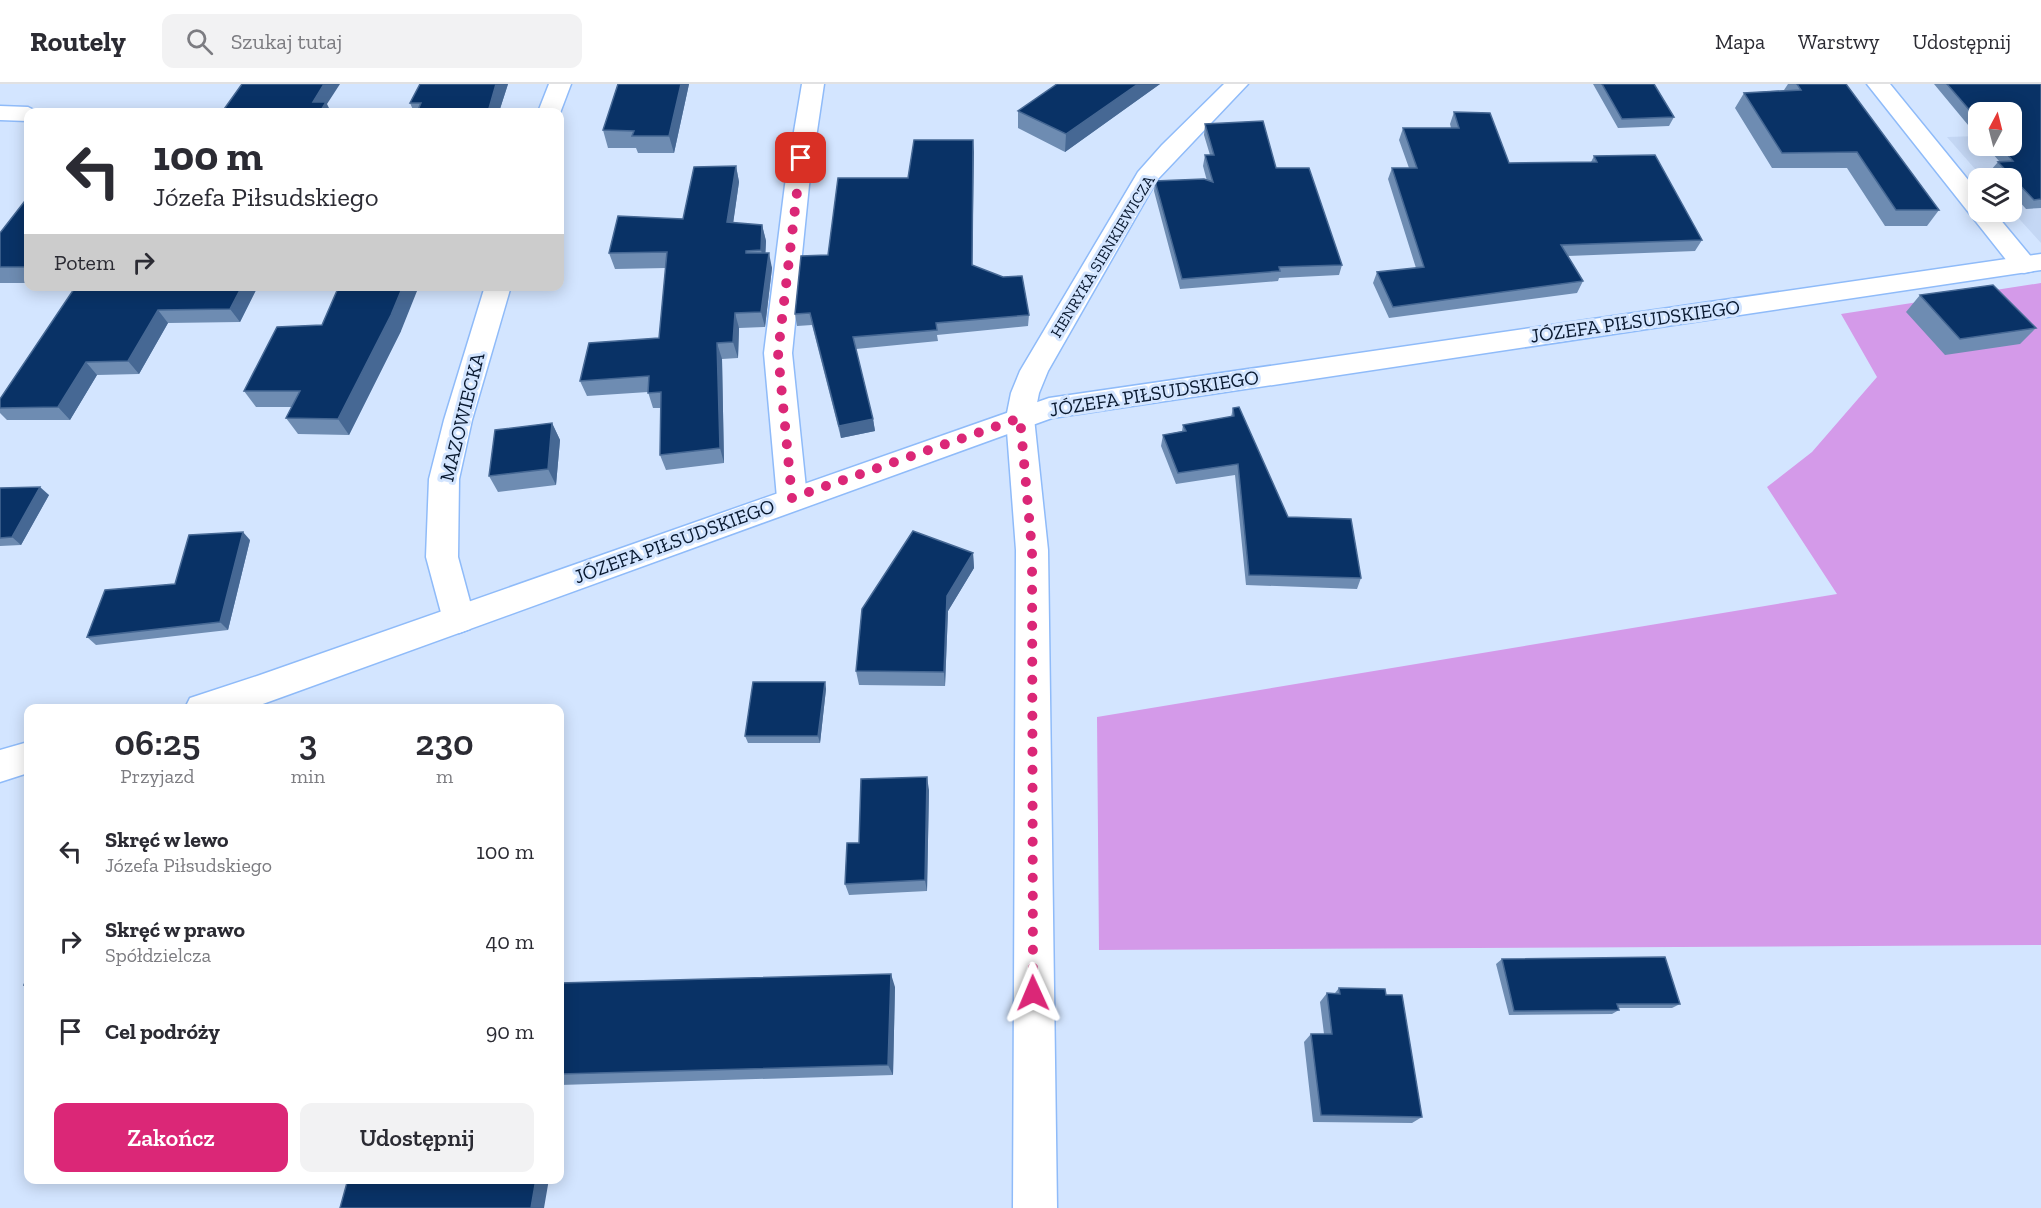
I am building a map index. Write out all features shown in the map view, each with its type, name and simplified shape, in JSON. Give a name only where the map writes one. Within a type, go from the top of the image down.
[{"type":"street","points":[[551,108],[560,84]]},
{"type":"street","points":[[792,498],[778,353],[797,185],[813,84]]},
{"type":"street","name":"HENRYKA SIENKIEWICZA","points":[[1035,1208],[1032,550],[1020,418],[1025,393],[1034,371],[1147,177],[1170,150],[1237,84]]},
{"type":"street","points":[[1878,84],[1968,195]]},
{"type":"street","points":[[0,113],[24,114]]},
{"type":"street","points":[[1992,222],[2032,264]]},
{"type":"street","name":"JÓZEFA PIŁSUDSKIEGO","points":[[215,704],[459,620],[792,498],[1020,418],[1065,405],[2032,264]]},
{"type":"street","name":"MAZOWIECKA","points":[[459,620],[442,557],[444,479],[497,291]]},
{"type":"street","points":[[0,766],[24,759]]},
{"type":"shaded area","points":[[2041,134],[2041,243],[2022,222],[2022,168],[1974,168],[1947,137],[1968,136],[1968,156],[2022,156],[2022,142]]},
{"type":"shaded area","points":[[2041,283],[2041,945],[1099,950],[1097,717],[1837,594],[1767,487],[1812,452],[1877,377],[1841,314]]},
{"type":"building","points":[[242,84],[324,84],[313,102],[326,102],[322,108],[225,108]]},
{"type":"building","points":[[420,84],[496,84],[489,108],[419,108],[421,103],[410,103]]},
{"type":"building","points":[[618,84],[681,84],[669,136],[632,136],[634,131],[603,130]]},
{"type":"building","points":[[1057,84],[1138,84],[1066,134],[1018,111]]},
{"type":"building","points":[[1602,84],[1654,84],[1674,117],[1622,119]]},
{"type":"building","points":[[1797,84],[1846,84],[1939,210],[1896,210],[1857,152],[1782,153],[1744,93],[1801,90]]},
{"type":"building","points":[[1947,84],[2041,84],[2041,199],[2034,200],[2022,187],[2022,168],[2004,168],[1998,162],[2013,161],[2009,156],[2022,156],[2022,102],[1968,102],[1968,108]]},
{"type":"building","points":[[1454,112],[1490,113],[1509,163],[1597,162],[1594,156],[1655,155],[1702,240],[1561,245],[1583,281],[1393,307],[1377,272],[1424,267],[1392,168],[1417,168],[1403,128],[1459,128]]},
{"type":"building","points":[[1263,121],[1276,168],[1309,168],[1342,265],[1279,267],[1280,271],[1182,279],[1155,181],[1204,179],[1213,182],[1205,155],[1214,155],[1205,124]]},
{"type":"building","points":[[914,140],[973,140],[972,265],[1003,277],[1022,276],[1029,315],[936,323],[937,330],[853,337],[873,419],[839,426],[810,313],[795,314],[801,256],[828,255],[838,178],[908,178]]},
{"type":"building","points":[[736,166],[727,222],[762,225],[761,250],[746,251],[746,253],[769,253],[761,312],[735,313],[733,342],[717,343],[720,448],[660,455],[661,392],[648,393],[649,376],[580,381],[589,343],[659,338],[667,252],[609,253],[618,216],[683,219],[694,167]]},
{"type":"building","points":[[24,202],[24,267],[0,267],[0,233]]},
{"type":"building","points":[[1993,285],[2036,328],[1960,339],[1920,295]]},
{"type":"building","points":[[73,291],[239,291],[230,309],[158,310],[128,361],[86,362],[58,407],[0,408],[0,399]]},
{"type":"building","points":[[337,291],[401,291],[338,419],[286,418],[300,391],[244,391],[277,327],[322,325]]},
{"type":"building","points":[[1239,407],[1288,517],[1351,519],[1361,578],[1249,575],[1238,464],[1178,473],[1163,435],[1186,431],[1183,425],[1234,416],[1233,408]]},
{"type":"building","points":[[552,423],[548,469],[489,476],[495,430]]},
{"type":"building","points":[[40,487],[12,537],[0,538],[0,488]]},
{"type":"building","points":[[913,531],[973,553],[947,596],[944,672],[856,671],[862,609]]},
{"type":"building","points":[[243,532],[220,622],[87,637],[105,590],[175,584],[189,535]]},
{"type":"building","points":[[753,682],[825,682],[818,736],[745,736]]},
{"type":"building","points":[[927,777],[925,880],[845,884],[847,843],[859,843],[861,779]]},
{"type":"building","points":[[1665,957],[1680,1004],[1617,1004],[1619,1010],[1514,1011],[1502,959]]},
{"type":"building","points":[[891,974],[888,1065],[564,1074],[564,983]]},
{"type":"building","points":[[1339,988],[1385,989],[1386,995],[1402,995],[1422,1117],[1321,1115],[1311,1034],[1332,1034],[1327,993],[1340,994]]},
{"type":"building","points":[[347,1184],[535,1184],[531,1208],[340,1208]]},
{"type":"route","points":[[801,158],[778,353],[778,373],[792,498],[1020,418],[1032,550],[1033,993]]}]
